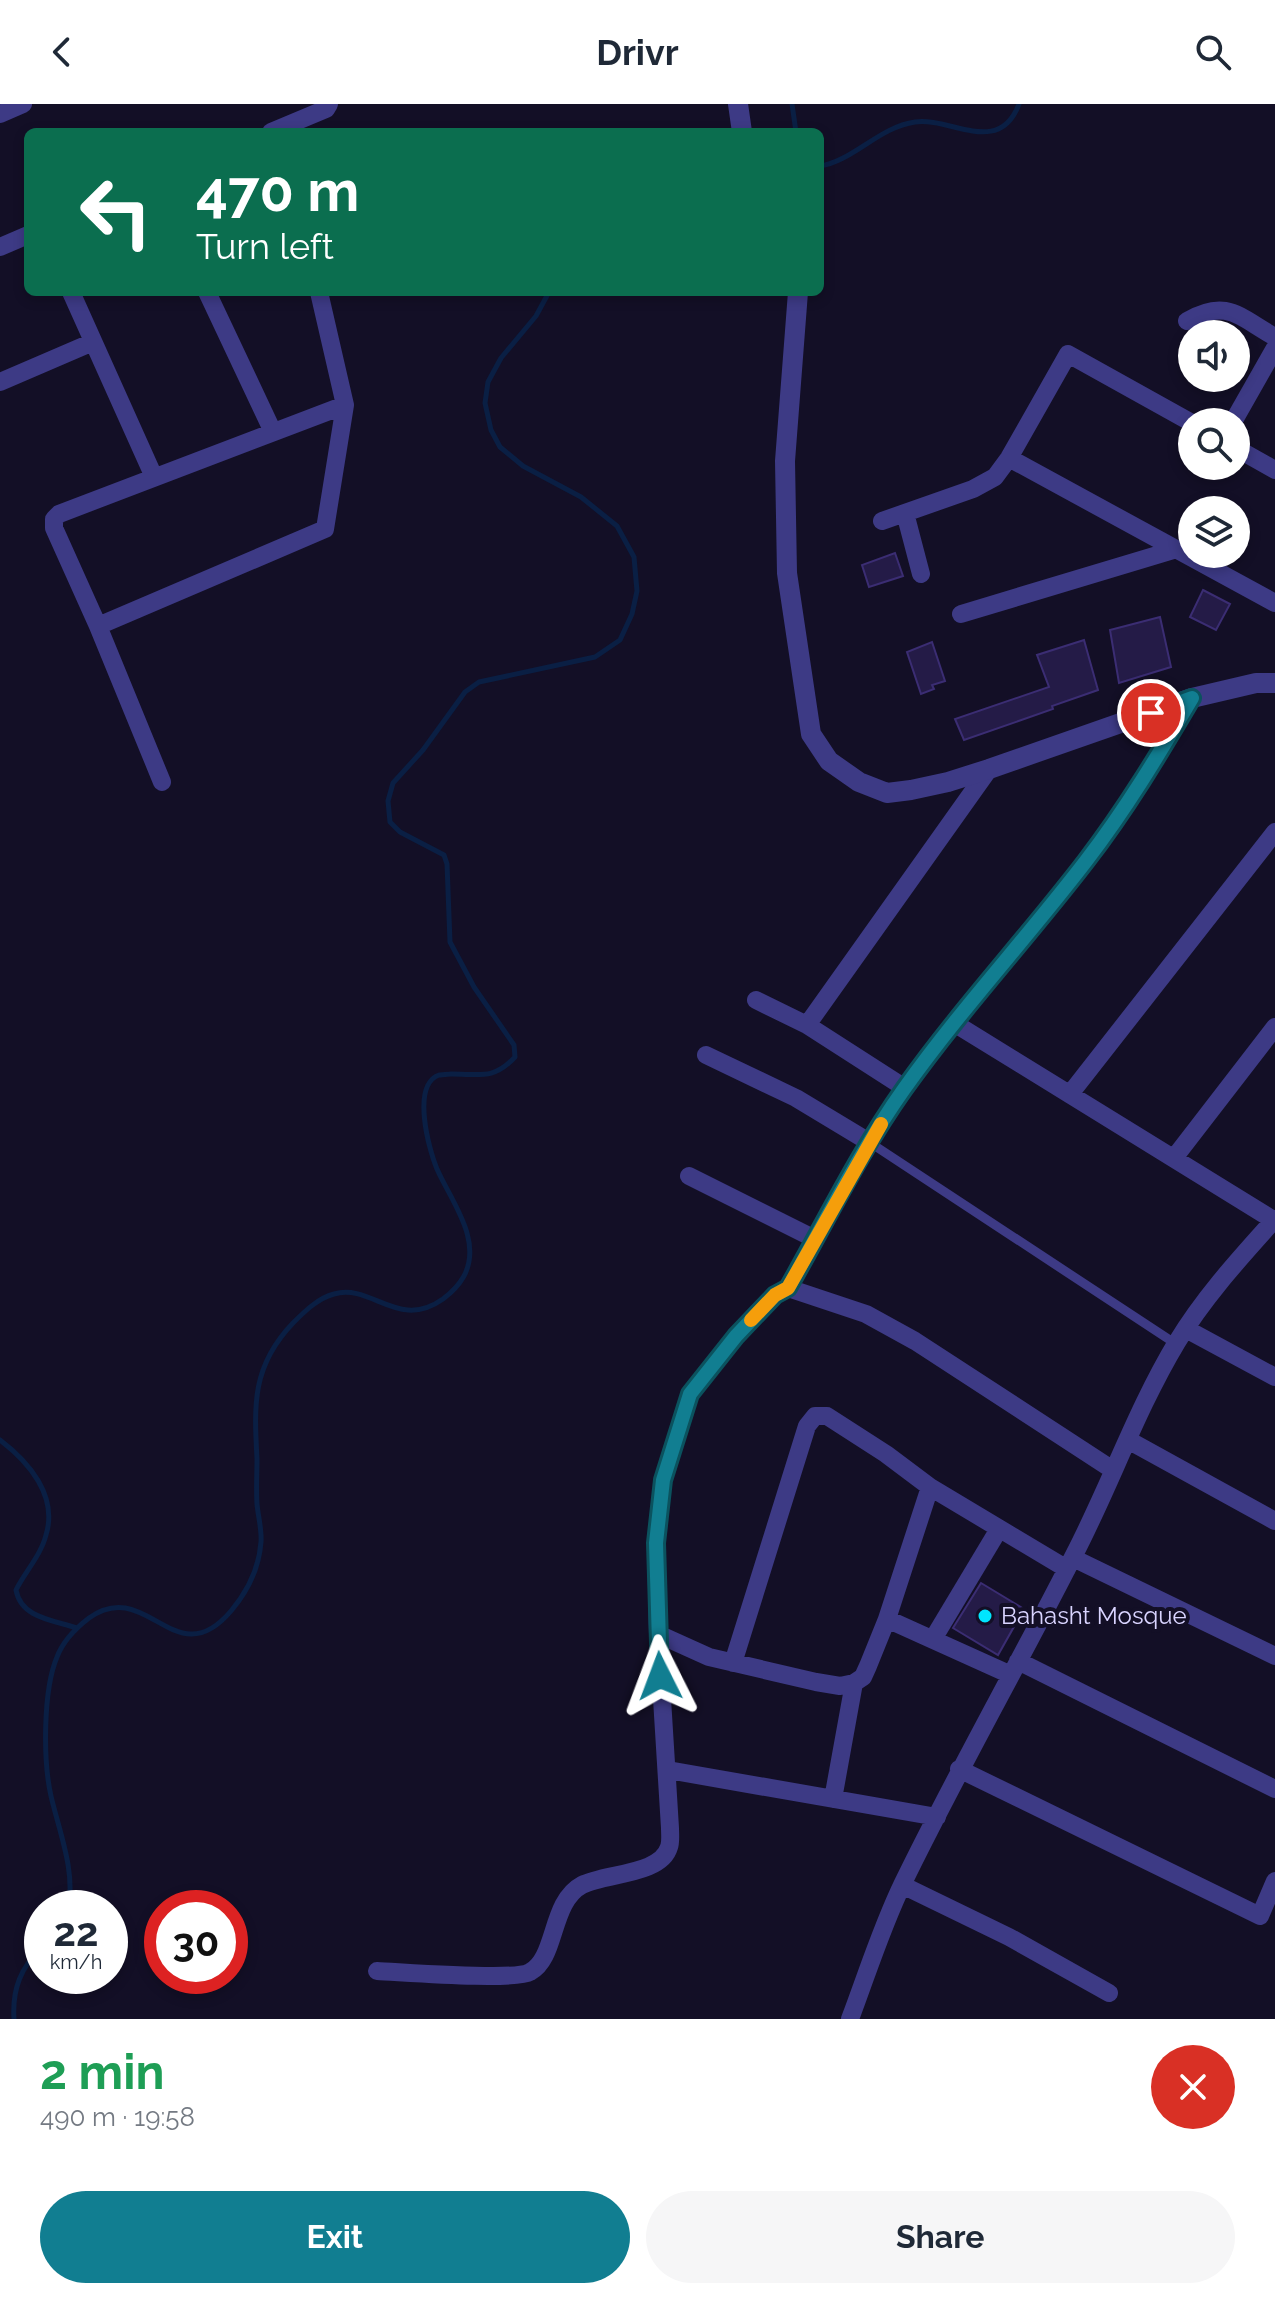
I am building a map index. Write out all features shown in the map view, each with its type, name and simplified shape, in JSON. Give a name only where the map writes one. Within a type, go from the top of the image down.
[{"type":"street","points":[[0,114],[23,104]]},
{"type":"street","points":[[285,128],[326,109],[329,104]]},
{"type":"street","points":[[738,104],[741,128]]},
{"type":"street","points":[[0,247],[24,237]]},
{"type":"street","points":[[73,296],[154,477]]},
{"type":"street","points":[[209,296],[273,432]]},
{"type":"street","points":[[98,626],[325,529],[345,405],[320,296]]},
{"type":"street","points":[[798,296],[785,461],[787,573],[811,734],[829,761],[859,782],[887,793],[948,782],[1192,698],[1256,683],[1275,683]]},
{"type":"street","points":[[1189,320],[1213,308],[1226,310],[1244,320]]},
{"type":"street","points":[[1250,323],[1275,337]]},
{"type":"street","points":[[0,382],[93,342]]},
{"type":"street","points":[[1241,408],[1275,348]]},
{"type":"street","points":[[882,521],[973,489],[995,477],[1068,354],[1178,415]]},
{"type":"street","points":[[162,782],[54,528],[54,519],[59,514],[345,405]]},
{"type":"street","points":[[1250,456],[1275,470]]},
{"type":"street","points":[[1009,458],[1269,600],[1275,622]]},
{"type":"street","points":[[905,513],[921,574]]},
{"type":"street","points":[[961,614],[1177,549]]},
{"type":"street","points":[[377,1971],[497,1975],[532,1972],[540,1962],[568,1897],[581,1885],[650,1866],[663,1858],[669,1846],[668,1770],[658,1634],[656,1543],[663,1480],[690,1394],[746,1325],[775,1295],[788,1288],[869,1142],[905,1088],[1087,860],[1138,789],[1192,698]]},
{"type":"street","points":[[807,1025],[989,769]]},
{"type":"street","points":[[1070,1094],[1275,832]]},
{"type":"street","points":[[756,1000],[807,1025],[905,1088]]},
{"type":"street","points":[[850,2019],[902,1885],[959,1769],[1070,1564],[1113,1470],[1181,1337],[1226,1274],[1275,1220],[954,1023]]},
{"type":"street","points":[[1174,1158],[1275,1027]]},
{"type":"street","points":[[706,1055],[796,1098],[869,1142]]},
{"type":"street","points":[[689,1176],[815,1239]]},
{"type":"street","points":[[788,1288],[866,1314],[915,1341],[1113,1470]]},
{"type":"street","points":[[1181,1337],[1275,1377]]},
{"type":"street","points":[[733,1663],[807,1426],[815,1416],[827,1416],[930,1487],[999,1529],[1275,1656]]},
{"type":"street","points":[[1128,1440],[1275,1521]]},
{"type":"street","points":[[658,1634],[709,1657],[816,1682],[840,1686],[854,1683],[863,1677],[887,1619],[930,1487]]},
{"type":"street","points":[[933,1639],[999,1529]]},
{"type":"street","points":[[887,1619],[1015,1668],[1275,1789]]},
{"type":"street","points":[[833,1799],[854,1683]]},
{"type":"street","points":[[959,1769],[1260,1916],[1275,1881]]},
{"type":"street","points":[[668,1770],[937,1817]]},
{"type":"street","points":[[902,1885],[1009,1937],[1109,1993]]},
{"type":"lane","points":[[869,1142],[1181,1337]]},
{"type":"building","points":[[895,553],[903,576],[869,587],[862,565]]},
{"type":"building","points":[[1203,590],[1230,604],[1216,630],[1190,617]]},
{"type":"building","points":[[1160,617],[1171,667],[1119,683],[1110,630]]},
{"type":"building","points":[[1084,640],[1098,690],[964,740],[955,719],[1049,687],[1037,655]]},
{"type":"building","points":[[932,642],[945,681],[932,685],[934,689],[921,694],[907,652]]},
{"type":"building","name":"Bahasht Mosque","points":[[981,1583],[1024,1609],[998,1655],[953,1628]]},
{"type":"waterway","points":[[792,104],[795,128]]},
{"type":"waterway","points":[[824,165],[844,158],[890,130],[915,122],[987,132],[1010,120],[1019,104]]},
{"type":"waterway","points":[[70,1890],[68,1866],[48,1781],[46,1745],[49,1688],[52,1671],[63,1646],[89,1618],[109,1608],[128,1608],[177,1631],[193,1634],[211,1629],[231,1611],[252,1579],[260,1552],[256,1403],[263,1370],[280,1339],[312,1306],[334,1294],[348,1292],[399,1309],[427,1308],[455,1289],[469,1262],[470,1249],[463,1221],[430,1148],[424,1119],[426,1091],[431,1081],[439,1075],[486,1074],[500,1069],[515,1057],[514,1045],[474,987],[450,942],[444,855],[400,832],[390,822],[388,801],[393,783],[423,750],[465,692],[479,682],[595,657],[620,640],[632,614],[637,591],[634,557],[617,526],[581,497],[523,466],[500,447],[491,430],[485,403],[488,382],[501,358],[536,316],[547,296]]},
{"type":"waterway","points":[[0,1440],[30,1469],[48,1507],[49,1521],[44,1542],[16,1590],[19,1599],[31,1612],[77,1628]]},
{"type":"waterway","points":[[14,2019],[15,1998],[24,1970]]},
{"type":"slow traffic","points":[[751,1320],[775,1295],[788,1288],[881,1124]]},
{"type":"place","name":"Bahasht Mosque","points":[[985,1616]]},
{"type":"route","points":[[660,1676],[656,1543],[663,1480],[690,1394],[736,1336],[775,1295],[788,1288],[869,1142],[905,1088],[1087,860],[1138,789],[1192,698],[1151,713]]}]
